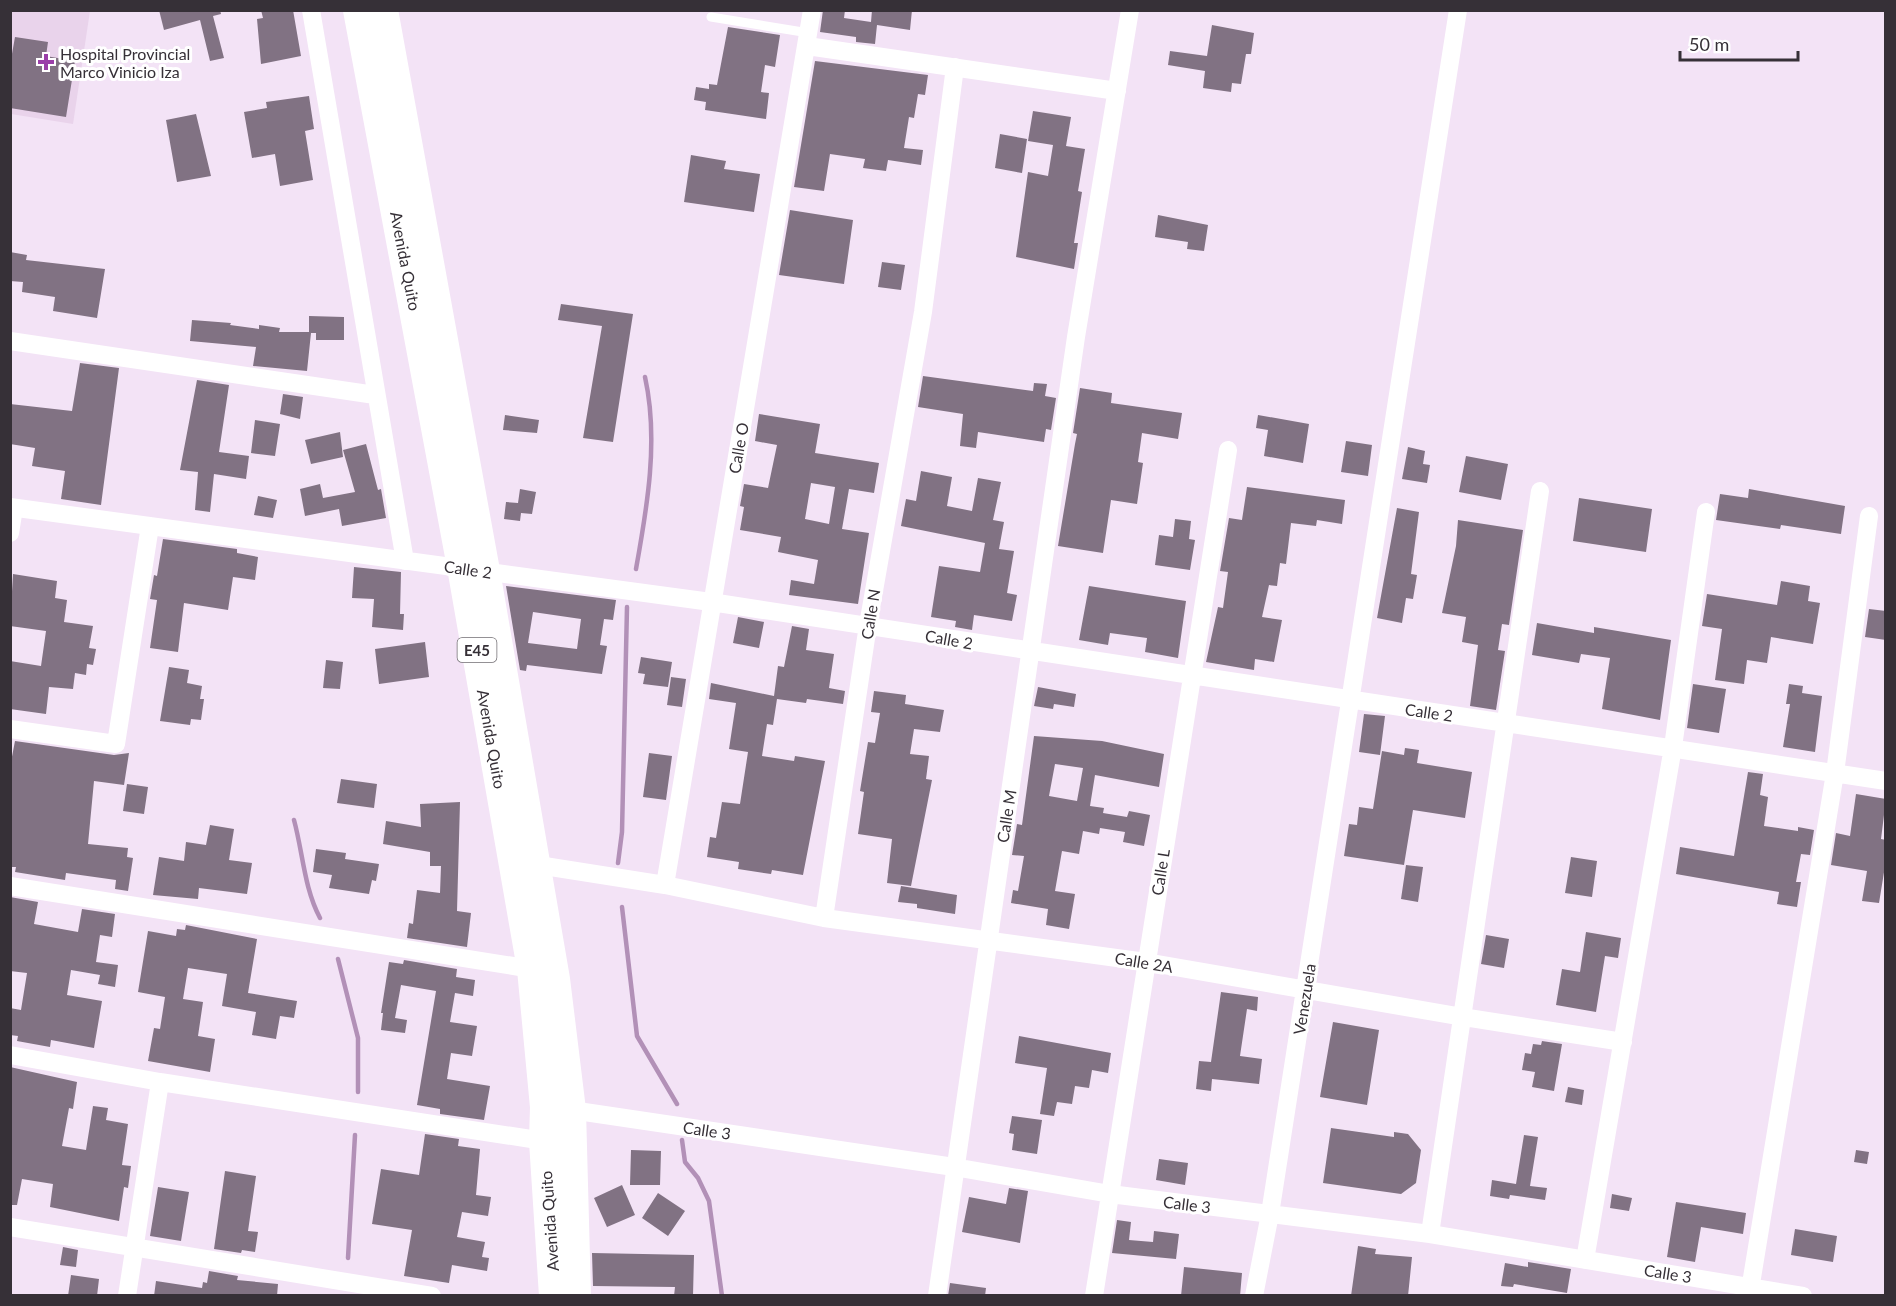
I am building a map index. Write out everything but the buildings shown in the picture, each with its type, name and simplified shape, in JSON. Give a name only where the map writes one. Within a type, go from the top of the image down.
[{"type":"highway","name":"Avenida Quito","points":[[358,10],[538,865],[571,1110],[576,1296]]},
{"type":"highway","name":"Avenida Quito","points":[[383,10],[474,569],[532,969],[545,1107],[544,1142],[554,1296]]},
{"type":"street","points":[[311,10],[405,561]]},
{"type":"street","name":"Calle O","points":[[665,885],[812,10]]},
{"type":"street","name":"Calle M","points":[[937,1296],[1076,337],[1130,10]]},
{"type":"street","name":"Venezuela","points":[[1254,1296],[1270,1214],[1458,10]]},
{"type":"street","points":[[808,40],[955,67],[1117,91]]},
{"type":"street","name":"Calle N","points":[[824,918],[868,625],[923,312],[955,67]]},
{"type":"street","points":[[10,341],[375,395]]},
{"type":"street","name":"Calle L","points":[[1094,1296],[1228,450]]},
{"type":"street","points":[[1431,1234],[1540,491]]},
{"type":"street","points":[[10,533],[12,507]]},
{"type":"street","name":"Calle 2","points":[[12,507],[711,602],[868,625],[1031,653],[1191,674],[1349,701],[1673,747],[1886,781]]},
{"type":"street","points":[[1585,1260],[1673,747],[1706,512]]},
{"type":"street","points":[[1750,1291],[1835,773],[1869,516]]},
{"type":"street","points":[[10,729],[116,744],[150,526]]},
{"type":"street","name":"Calle 2A","points":[[538,865],[665,885],[824,918],[1146,962],[1463,1017],[1623,1042]]},
{"type":"street","points":[[10,886],[532,969]]},
{"type":"street","points":[[10,1055],[160,1082],[544,1142]]},
{"type":"street","points":[[127,1296],[160,1082]]},
{"type":"street","name":"Calle 3","points":[[571,1110],[954,1167],[1110,1194],[1431,1234],[1750,1291],[1803,1296]]},
{"type":"street","points":[[10,1227],[432,1296]]},
{"type":"lane","points":[[711,17],[808,40]]},
{"type":"shaded area","name":"Hospital Provincial Marco Vinicio Iza","points":[[10,11],[90,11],[73,124],[11,114]]},
{"type":"waterway","points":[[636,569],[650,474],[651,425],[645,377]]},
{"type":"waterway","points":[[618,863],[622,832],[627,607]]},
{"type":"waterway","points":[[294,820],[310,895],[320,918]]},
{"type":"waterway","points":[[622,907],[637,1036],[677,1104]]},
{"type":"waterway","points":[[338,959],[358,1038],[358,1092]]},
{"type":"waterway","points":[[348,1258],[355,1135]]},
{"type":"waterway","points":[[682,1140],[685,1162],[698,1178],[709,1201],[722,1296]]},
{"type":"place","name":"Hospital Provincial Marco Vinicio Iza","points":[[46,62]]}]
